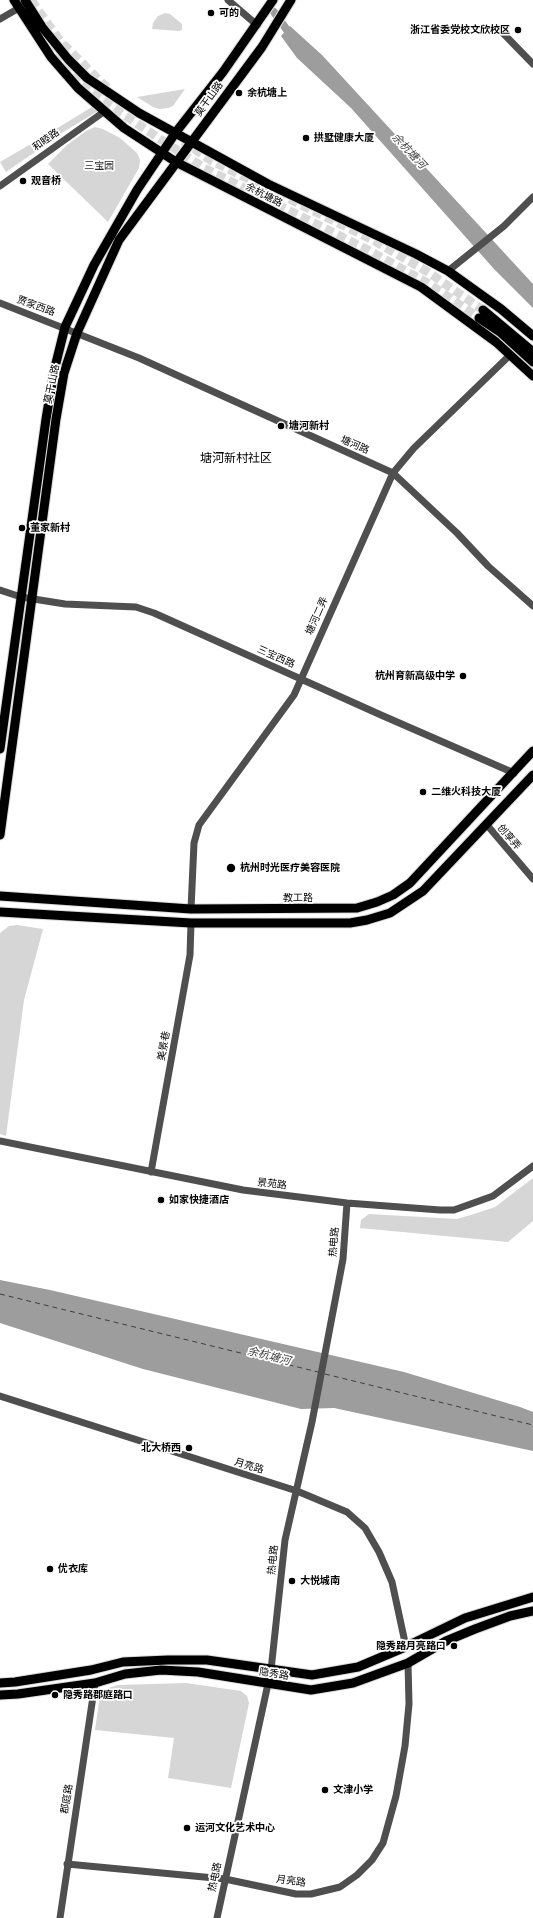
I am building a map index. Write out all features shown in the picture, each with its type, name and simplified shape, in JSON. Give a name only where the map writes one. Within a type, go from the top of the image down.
[{"type":"main road","name":"余杭塘路","points":[[25,0],[42,27],[68,59],[87,78],[139,113],[268,184],[416,254],[448,271],[501,309],[533,336]]},
{"type":"main road","name":"莫干山路","points":[[0,835],[46,419],[54,371],[65,327],[94,264],[137,190],[176,132],[257,25],[273,0]]},
{"type":"main road","name":"莫干山路","points":[[0,749],[64,373],[77,333],[119,240],[262,47],[291,0]]},
{"type":"main road","name":"余杭塘路","points":[[16,4],[51,57],[78,88],[124,128],[176,162],[422,287],[469,322],[510,355],[533,376]]},
{"type":"main road","points":[[533,352],[481,314],[533,362]]},
{"type":"main road","name":"教工路","points":[[0,896],[191,908],[357,908],[393,895],[410,883],[533,751]]},
{"type":"main road","points":[[0,912],[191,923],[350,923],[374,918],[390,913],[423,891],[533,775]]},
{"type":"main road","name":"隐秀路","points":[[0,1683],[91,1670],[123,1662],[168,1660],[206,1660],[312,1675],[358,1667],[406,1647],[465,1618],[533,1597]]},
{"type":"main road","name":"隐秀路","points":[[0,1695],[18,1694],[95,1683],[125,1674],[161,1670],[198,1672],[311,1690],[352,1683],[408,1663],[446,1641],[461,1635],[510,1616],[533,1611]]},
{"type":"street","points":[[228,0],[257,25]]},
{"type":"street","points":[[0,19],[16,4]]},
{"type":"street","points":[[498,28],[533,64]]},
{"type":"street","name":"和睦路","points":[[0,186],[105,111]]},
{"type":"street","points":[[448,271],[495,234],[533,197]]},
{"type":"street","name":"贾家西路","points":[[0,303],[65,327]]},
{"type":"street","name":"塘河路","points":[[65,327],[139,358],[393,473],[457,533],[488,566],[533,606]]},
{"type":"street","name":"塘河二弄","points":[[191,908],[194,843],[199,825],[294,695],[393,473],[414,448],[510,355]]},
{"type":"street","name":"三宝西路","points":[[0,590],[26,598],[65,604],[136,606],[514,772]]},
{"type":"street","name":"创享弄","points":[[486,825],[533,879]]},
{"type":"street","name":"美景巷","points":[[151,1172],[190,955],[191,923]]},
{"type":"street","name":"景苑路","points":[[0,1141],[243,1190],[346,1203],[454,1210],[493,1196],[533,1166]]},
{"type":"street","name":"热电路","points":[[217,1918],[271,1670],[285,1540],[312,1422],[326,1341],[343,1259],[346,1203]]},
{"type":"street","name":"月亮路","points":[[0,1396],[297,1491],[347,1512],[365,1528],[379,1552],[392,1582],[406,1647]]},
{"type":"street","name":"月亮路","points":[[67,1864],[225,1879],[296,1894],[311,1894],[340,1887],[357,1875],[372,1860],[383,1843],[399,1782],[405,1746],[409,1704],[408,1663]]},
{"type":"street","name":"郡庭路","points":[[60,1918],[95,1683]]},
{"type":"green space","points":[[165,13],[170,14],[182,24],[182,30],[152,29],[153,23],[158,16]]},
{"type":"green space","points":[[185,89],[173,106],[168,108],[159,109],[153,107],[137,97]]},
{"type":"green space","points":[[92,107],[98,111],[55,137],[51,132]]},
{"type":"green space","name":"三宝园","points":[[95,127],[103,129],[120,138],[137,153],[140,160],[139,168],[108,222],[48,164],[67,145],[86,131]]},
{"type":"green space","points":[[41,138],[45,145],[6,172],[0,162]]},
{"type":"green space","points":[[17,925],[43,929],[24,1000],[6,1136],[0,1134],[0,933],[9,926]]},
{"type":"green space","points":[[533,1178],[533,1221],[508,1242],[360,1228],[361,1220],[369,1214],[457,1219],[495,1207]]},
{"type":"green space","points":[[186,1683],[241,1691],[247,1696],[249,1703],[231,1788],[168,1778],[174,1738],[95,1730],[100,1695],[108,1688],[118,1685]]},
{"type":"water","points":[[290,26],[322,55],[533,284],[533,308],[494,269],[351,108],[297,58],[281,36]]},
{"type":"water","points":[[0,1280],[50,1290],[404,1372],[520,1407],[533,1412],[533,1451],[334,1408],[301,1409],[143,1369],[0,1323]]},
{"type":"waterway","name":"余杭塘河","points":[[274,12],[292,37]]},
{"type":"ferry route","points":[[0,1294],[318,1372]]},
{"type":"ferry route","points":[[325,1374],[533,1425]]},
{"type":"tunnel","points":[[31,0],[60,41],[103,84],[111,90]]},
{"type":"tunnel","points":[[49,42],[78,82],[106,103],[204,168],[368,250],[429,284],[479,318]]},
{"type":"tunnel","points":[[183,141],[212,161],[373,240],[428,272],[483,310]]},
{"type":"place","name":"可的","points":[[211,13]]},
{"type":"place","name":"浙江省委党校文欣校区","points":[[518,30]]},
{"type":"place","name":"余杭塘上","points":[[239,93]]},
{"type":"place","name":"拱墅健康大厦","points":[[306,138]]},
{"type":"place","name":"观音桥","points":[[23,181]]},
{"type":"place","name":"塘河新村","points":[[281,426]]},
{"type":"place","name":"董家新村","points":[[22,528]]},
{"type":"place","name":"杭州育新高级中学","points":[[463,676]]},
{"type":"place","name":"二维火科技大厦","points":[[423,792]]},
{"type":"place","name":"杭州时光医疗美容医院","points":[[231,868]]},
{"type":"place","name":"如家快捷酒店","points":[[161,1200]]},
{"type":"place","name":"北大桥西","points":[[189,1448]]},
{"type":"place","name":"优衣库","points":[[50,1569]]},
{"type":"place","name":"大悦城南","points":[[292,1581]]},
{"type":"place","name":"隐秀路月亮路口","points":[[454,1646]]},
{"type":"place","name":"隐秀路郡庭路口","points":[[55,1695]]},
{"type":"place","name":"文津小学","points":[[325,1790]]},
{"type":"place","name":"运河文化艺术中心","points":[[187,1828]]},
{"type":"district","name":"塘河新村社区","points":[[236,458]]}]
